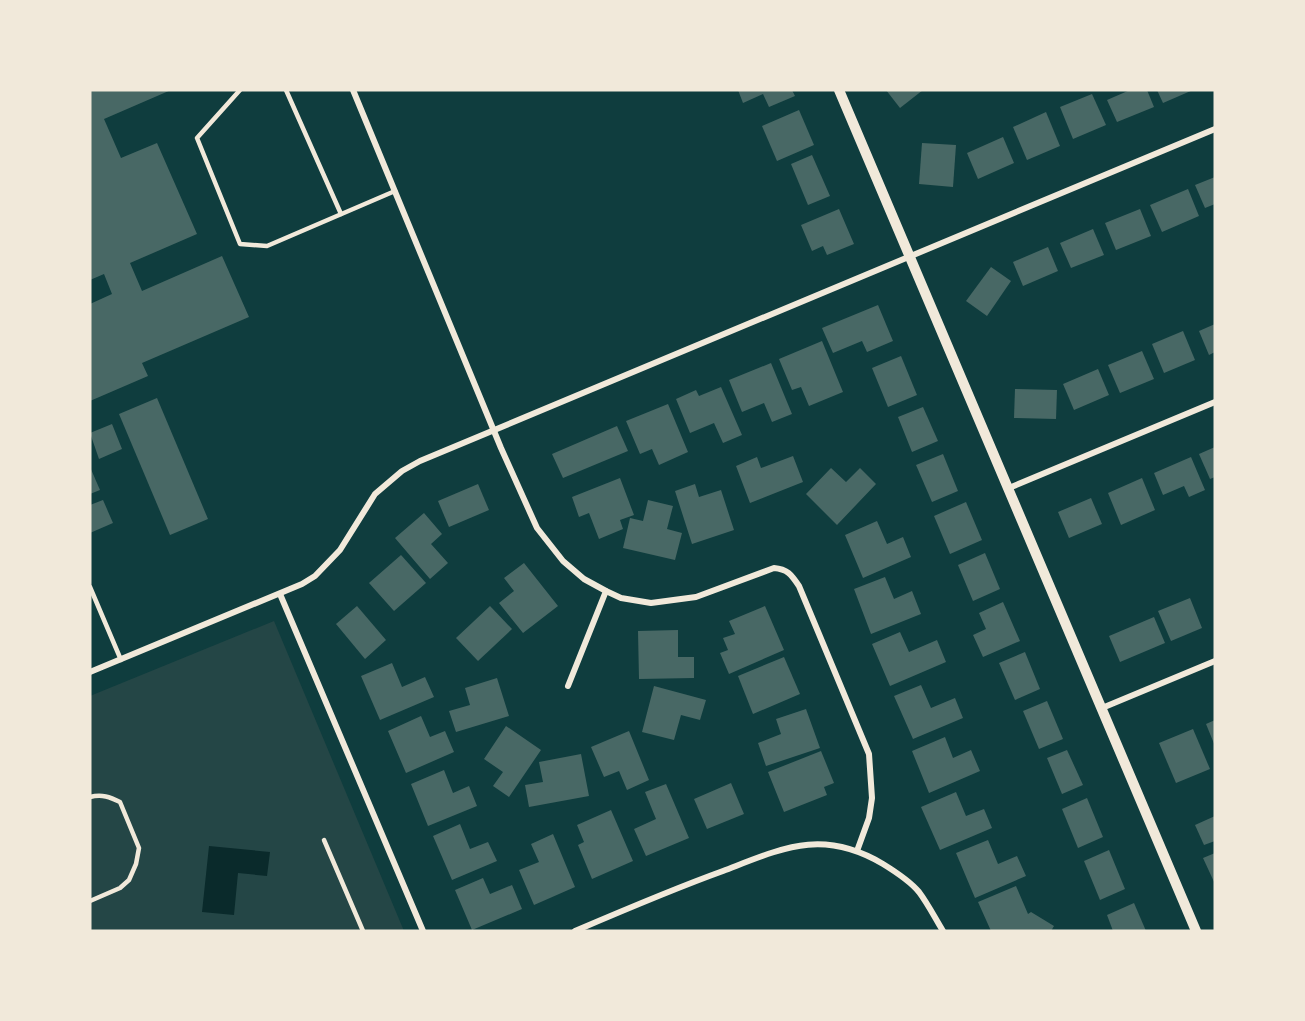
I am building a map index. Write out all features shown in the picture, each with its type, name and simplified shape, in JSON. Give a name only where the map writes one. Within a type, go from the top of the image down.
[{"type":"street","points":[[353,90],[537,528],[563,561],[584,579],[606,591],[621,598],[651,603],[677,601],[705,594],[774,568],[785,569],[791,573],[799,585],[869,754],[872,798],[869,818],[857,851]]},
{"type":"street","points":[[839,90],[1196,931]]},
{"type":"street","points":[[90,672],[280,594],[315,576],[339,550],[375,494],[402,471],[420,461],[1215,129]]},
{"type":"street","points":[[1009,488],[1215,402]]},
{"type":"street","points":[[568,686],[606,591]]},
{"type":"street","points":[[280,594],[423,931]]},
{"type":"street","points":[[1102,708],[1215,661]]},
{"type":"street","points":[[575,931],[691,883],[777,851],[820,843],[857,851],[896,872],[918,891],[943,931]]},
{"type":"lane","points":[[240,90],[197,138],[240,244],[267,246],[395,191]]},
{"type":"lane","points":[[285,90],[341,214]]},
{"type":"lane","points":[[90,587],[121,660]]},
{"type":"lane","points":[[90,796],[109,796],[120,802],[139,848],[136,864],[129,880],[120,888],[90,901]]},
{"type":"lane","points":[[324,840],[363,931]]},
{"type":"shaded area","points":[[274,621],[404,931],[90,931],[90,696]]},
{"type":"shaded area","points":[[209,846],[270,852],[267,876],[238,873],[234,915],[202,912]]},
{"type":"building","points":[[90,90],[171,90],[104,119],[121,158],[157,143],[197,234],[130,263],[142,291],[222,256],[249,317],[142,363],[148,376],[90,401],[90,304],[112,294],[104,274],[90,280]]},
{"type":"building","points":[[738,90],[792,90],[795,96],[769,107],[763,94],[743,103]]},
{"type":"building","points":[[886,90],[923,90],[900,108]]},
{"type":"building","points":[[1130,90],[1147,90],[1154,107],[1117,122],[1107,100]]},
{"type":"building","points":[[1157,90],[1193,90],[1163,103]]},
{"type":"building","points":[[1092,94],[1106,125],[1073,139],[1060,107]]},
{"type":"building","points":[[799,110],[814,145],[777,161],[762,126]]},
{"type":"building","points":[[1046,112],[1060,146],[1027,160],[1013,127]]},
{"type":"building","points":[[1003,137],[1014,163],[978,179],[967,153]]},
{"type":"building","points":[[922,143],[956,145],[953,187],[919,184]]},
{"type":"building","points":[[812,155],[830,196],[808,205],[791,164]]},
{"type":"building","points":[[1215,177],[1215,204],[1205,208],[1195,185]]},
{"type":"building","points":[[1188,189],[1199,216],[1162,232],[1150,205]]},
{"type":"building","points":[[839,209],[854,244],[827,255],[823,246],[812,251],[801,225]]},
{"type":"building","points":[[1140,209],[1151,236],[1116,250],[1105,223]]},
{"type":"building","points":[[1093,229],[1104,255],[1071,268],[1060,243]]},
{"type":"building","points":[[1048,247],[1058,271],[1023,286],[1013,262]]},
{"type":"building","points":[[991,267],[1011,281],[987,316],[966,301]]},
{"type":"building","points":[[878,305],[893,341],[867,352],[862,341],[833,353],[822,328]]},
{"type":"building","points":[[1215,324],[1215,352],[1209,355],[1199,331]]},
{"type":"building","points":[[1183,331],[1195,360],[1164,373],[1152,344]]},
{"type":"building","points":[[822,341],[843,392],[809,406],[801,387],[792,390],[779,359]]},
{"type":"building","points":[[1142,351],[1154,379],[1120,393],[1108,365]]},
{"type":"building","points":[[901,356],[917,395],[888,407],[872,368]]},
{"type":"building","points":[[771,363],[792,414],[772,422],[764,403],[742,412],[729,380]]},
{"type":"building","points":[[1098,369],[1109,395],[1074,410],[1063,384]]},
{"type":"building","points":[[721,387],[742,435],[723,443],[714,423],[690,433],[676,399],[696,390],[699,396]]},
{"type":"building","points":[[1015,389],[1057,390],[1056,419],[1014,418]]},
{"type":"building","points":[[157,398],[208,519],[170,535],[119,414]]},
{"type":"building","points":[[668,404],[688,452],[659,465],[652,449],[640,454],[626,421]]},
{"type":"building","points":[[923,407],[938,441],[912,452],[898,417]]},
{"type":"building","points":[[112,424],[122,449],[99,459],[90,433]]},
{"type":"building","points":[[617,426],[628,451],[563,478],[552,454]]},
{"type":"building","points":[[1215,447],[1215,477],[1210,479],[1199,454]]},
{"type":"building","points":[[943,454],[958,491],[932,502],[916,465]]},
{"type":"building","points":[[793,456],[803,482],[750,503],[736,466],[757,457],[761,468]]},
{"type":"building","points":[[1191,457],[1205,490],[1189,497],[1184,486],[1163,495],[1154,473]]},
{"type":"building","points":[[90,467],[100,490],[90,494]]},
{"type":"building","points":[[831,468],[846,482],[860,468],[876,484],[837,525],[806,494]]},
{"type":"building","points":[[620,478],[634,515],[620,520],[623,529],[599,539],[589,513],[579,517],[572,497]]},
{"type":"building","points":[[1142,478],[1155,510],[1121,525],[1108,493]]},
{"type":"building","points":[[478,484],[489,510],[449,527],[438,501]]},
{"type":"building","points":[[695,484],[699,497],[721,490],[734,530],[692,544],[675,491]]},
{"type":"building","points":[[1091,498],[1102,524],[1069,538],[1058,512]]},
{"type":"building","points":[[103,500],[113,523],[90,533],[90,505]]},
{"type":"building","points":[[648,500],[673,506],[667,529],[682,533],[675,560],[623,548],[630,518],[643,521]]},
{"type":"building","points":[[966,502],[982,540],[950,554],[934,516]]},
{"type":"building","points":[[424,513],[442,534],[431,544],[448,563],[430,579],[395,538]]},
{"type":"building","points":[[877,521],[887,544],[903,537],[911,557],[863,578],[845,535]]},
{"type":"building","points":[[985,553],[1000,589],[973,601],[958,565]]},
{"type":"building","points":[[401,555],[426,583],[394,611],[369,583]]},
{"type":"building","points":[[524,563],[558,606],[523,633],[499,603],[514,591],[504,578]]},
{"type":"building","points":[[885,577],[894,599],[912,591],[921,614],[871,634],[854,589]]},
{"type":"building","points":[[1190,598],[1202,628],[1171,641],[1158,611]]},
{"type":"building","points":[[1003,602],[1020,641],[983,657],[973,635],[986,629],[979,613]]},
{"type":"building","points":[[357,606],[386,640],[365,659],[336,624]]},
{"type":"building","points":[[490,606],[512,629],[478,661],[456,638]]},
{"type":"building","points":[[765,606],[784,650],[729,674],[720,653],[728,650],[723,638],[735,634],[729,621]]},
{"type":"building","points":[[1154,617],[1165,643],[1120,662],[1109,636]]},
{"type":"building","points":[[678,630],[678,657],[694,657],[694,678],[639,679],[638,631]]},
{"type":"building","points":[[900,632],[909,652],[937,640],[946,662],[890,686],[872,644]]},
{"type":"building","points":[[1025,652],[1040,689],[1015,700],[999,663]]},
{"type":"building","points":[[784,657],[800,694],[753,714],[738,676]]},
{"type":"building","points":[[392,663],[402,687],[425,677],[434,697],[380,720],[361,676]]},
{"type":"building","points":[[497,678],[509,716],[456,732],[449,711],[470,705],[465,688]]},
{"type":"building","points":[[921,685],[931,708],[955,698],[963,718],[913,739],[894,696]]},
{"type":"building","points":[[654,686],[706,700],[700,720],[681,715],[674,740],[642,732]]},
{"type":"building","points":[[1047,701],[1063,739],[1039,749],[1023,711]]},
{"type":"building","points":[[806,709],[820,748],[766,766],[758,743],[781,734],[776,719]]},
{"type":"building","points":[[421,716],[430,737],[445,731],[454,752],[406,773],[388,731]]},
{"type":"building","points":[[1215,720],[1215,746],[1206,724]]},
{"type":"building","points":[[506,726],[541,750],[509,797],[493,786],[503,772],[484,759]]},
{"type":"building","points":[[1193,729],[1210,769],[1176,783],[1159,743]]},
{"type":"building","points":[[629,731],[649,780],[627,790],[619,771],[604,777],[591,747]]},
{"type":"building","points":[[945,737],[953,758],[971,750],[980,771],[929,793],[912,751]]},
{"type":"building","points":[[1067,750],[1083,785],[1062,794],[1047,758]]},
{"type":"building","points":[[821,751],[834,783],[824,787],[827,795],[784,812],[768,772]]},
{"type":"building","points":[[581,754],[589,796],[529,807],[525,785],[543,782],[539,762]]},
{"type":"building","points":[[444,770],[453,793],[469,786],[477,806],[428,826],[411,784]]},
{"type":"building","points":[[731,783],[744,814],[707,829],[694,799]]},
{"type":"building","points":[[666,784],[689,838],[646,856],[634,829],[656,819],[645,792]]},
{"type":"building","points":[[956,792],[966,816],[984,809],[992,828],[940,850],[921,807]]},
{"type":"building","points":[[1087,798],[1103,837],[1078,848],[1062,809]]},
{"type":"building","points":[[611,810],[633,861],[592,879],[578,845],[584,842],[577,825]]},
{"type":"building","points":[[1215,816],[1215,841],[1204,845],[1195,825]]},
{"type":"building","points":[[460,824],[470,849],[488,842],[497,861],[452,880],[433,836]]},
{"type":"building","points":[[553,834],[575,887],[534,905],[519,870],[539,862],[531,844]]},
{"type":"building","points":[[988,840],[998,864],[1017,856],[1026,876],[975,898],[956,853]]},
{"type":"building","points":[[1109,850],[1125,889],[1100,900],[1084,861]]},
{"type":"building","points":[[1215,853],[1215,884],[1203,858]]},
{"type":"building","points":[[483,878],[490,894],[512,885],[522,909],[472,930],[455,890]]},
{"type":"building","points":[[1016,886],[1028,914],[1031,912],[1054,926],[1051,931],[991,931],[978,902]]},
{"type":"building","points":[[1134,903],[1146,931],[1113,931],[1107,915]]}]
